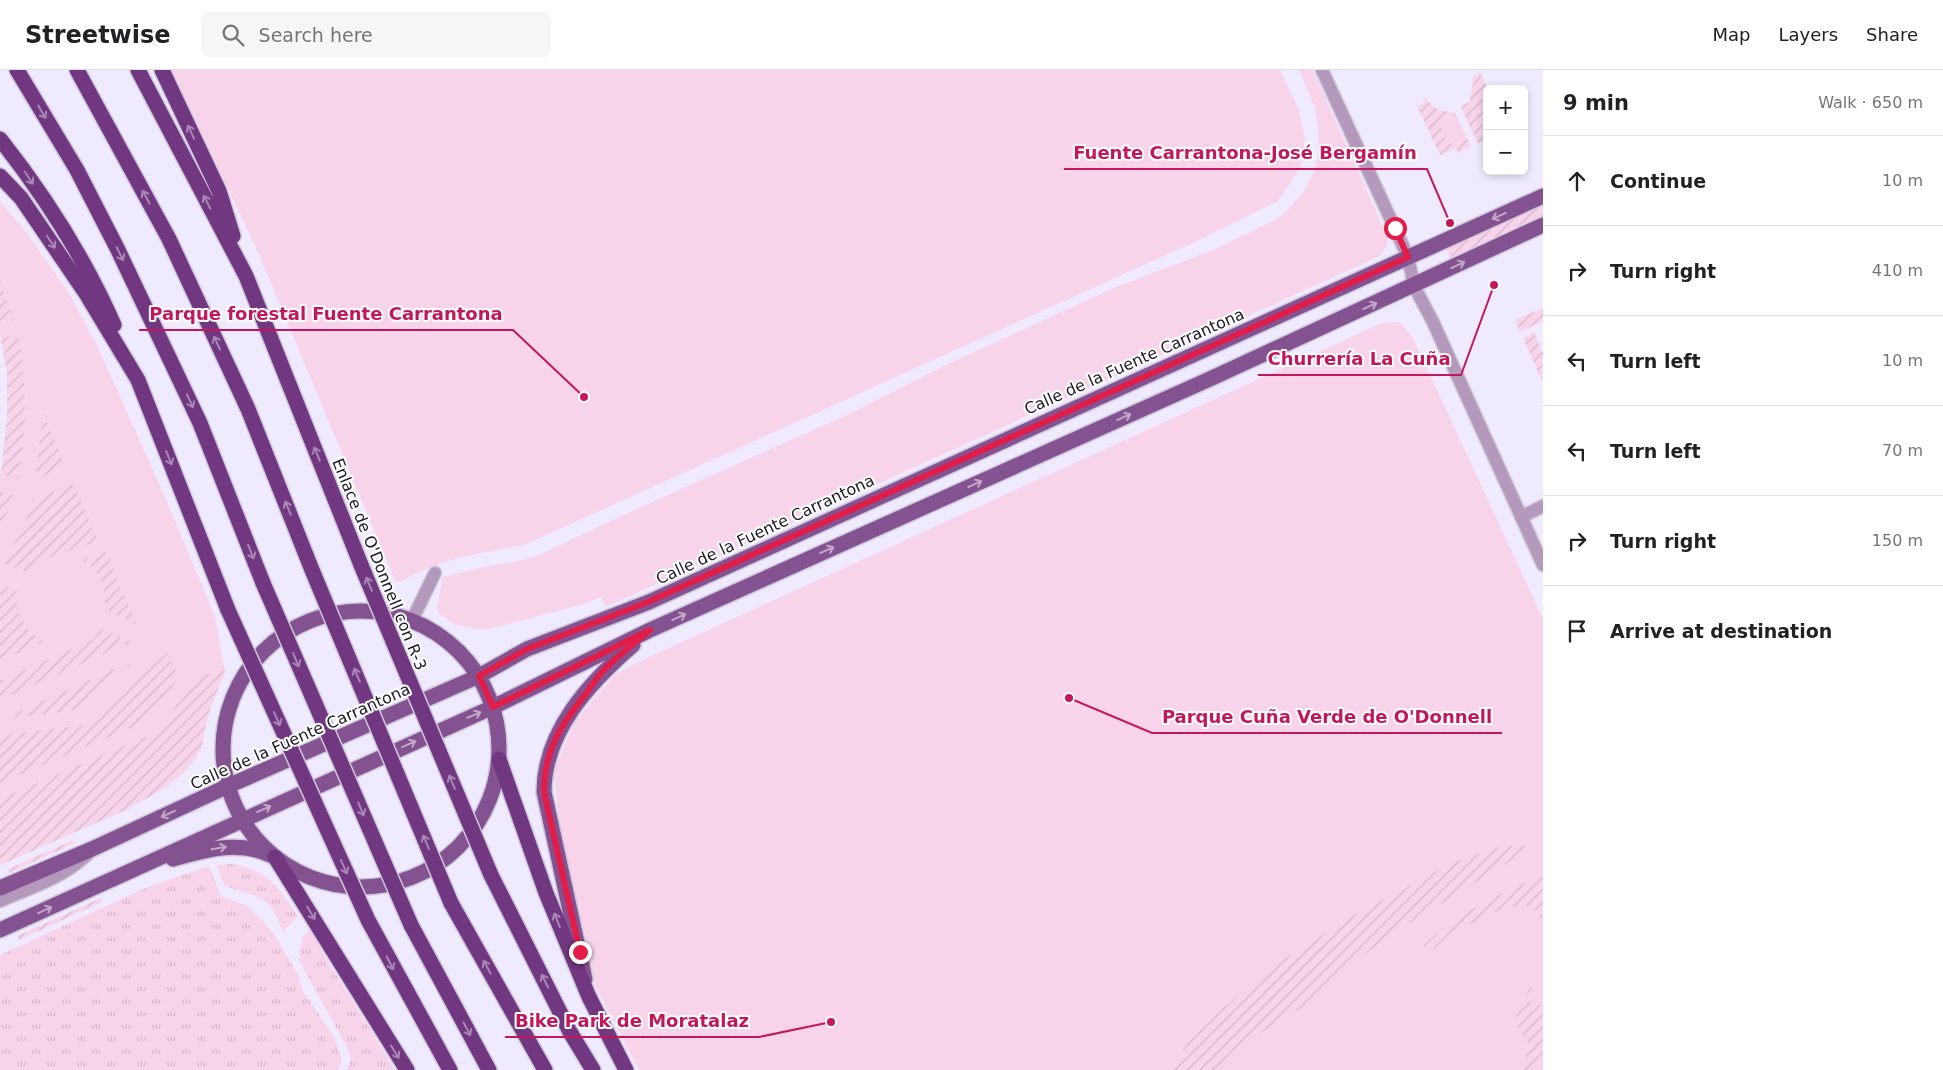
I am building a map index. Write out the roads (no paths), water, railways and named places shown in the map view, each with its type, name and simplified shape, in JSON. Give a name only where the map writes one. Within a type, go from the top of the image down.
[{"type":"highway","points":[[17,70],[77,170],[118,250],[200,423],[263,583],[411,925],[489,1070]]},
{"type":"highway","points":[[77,70],[169,239],[248,409],[312,570],[451,903],[545,1070]]},
{"type":"highway","name":"Enlace de O'Donnell con R-3","points":[[138,70],[246,276],[361,565],[491,875],[570,1032],[593,1070]]},
{"type":"highway","points":[[162,70],[219,191],[246,276]]},
{"type":"highway","points":[[0,139],[21,166],[96,285],[138,380],[228,610],[368,920],[450,1070]]},
{"type":"highway","points":[[0,176],[21,198],[85,292],[138,380]]},
{"type":"highway","points":[[499,759],[546,893],[589,997],[626,1070]]},
{"type":"highway","points":[[275,857],[407,1070]]},
{"type":"main road","name":"Calle de la Fuente Carrantona","points":[[0,888],[92,849],[228,786],[479,676],[527,649],[648,602],[1543,196]]},
{"type":"main road","points":[[0,930],[493,707],[650,630],[1414,286],[1543,225]]},
{"type":"main road","points":[[121,875],[194,852],[225,846],[262,851],[298,872],[337,885],[364,887],[404,881],[441,863],[470,835],[490,802],[498,774],[499,734],[493,707],[479,676],[467,659],[436,632],[412,620],[386,612],[332,613],[294,627],[272,643],[245,673],[224,724],[223,751],[228,786],[234,803],[243,819],[256,838],[275,857]]},
{"type":"main road","points":[[589,997],[544,792],[544,776],[552,744],[575,707],[604,670],[650,630]]},
{"type":"street","points":[[1322,70],[1408,257],[1414,286],[1433,322],[1543,565]]},
{"type":"street","points":[[1521,517],[1543,506]]},
{"type":"street","points":[[412,620],[435,573]]},
{"type":"street","points":[[0,901],[70,870],[92,849]]},
{"type":"place","name":"Fuente Carrantona-José Bergamín","points":[[1450,223]]},
{"type":"place","name":"Churrería La Cuña","points":[[1494,285]]},
{"type":"place","name":"Parque forestal Fuente Carrantona","points":[[584,397]]},
{"type":"place","name":"Parque Cuña Verde de O'Donnell","points":[[1069,698]]},
{"type":"place","name":"Bike Park de Moratalaz","points":[[831,1022]]}]
